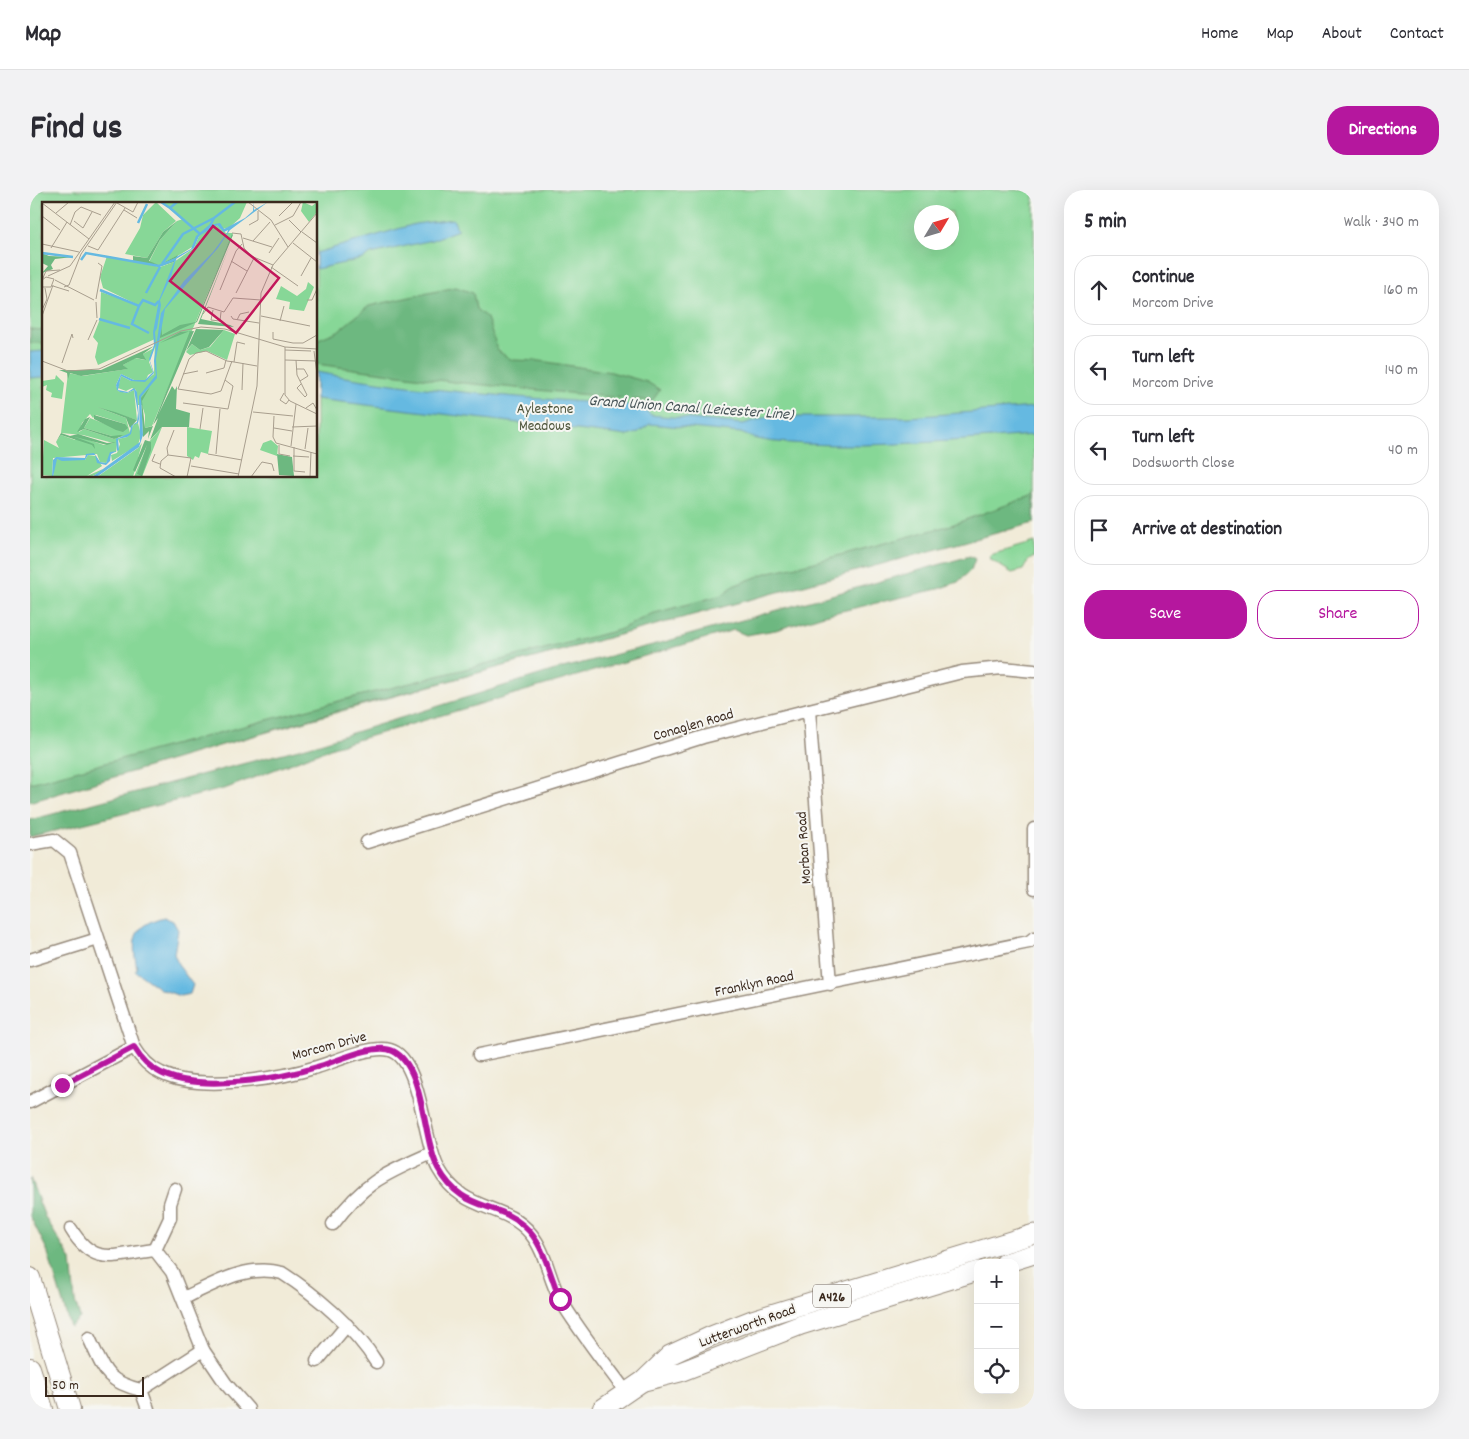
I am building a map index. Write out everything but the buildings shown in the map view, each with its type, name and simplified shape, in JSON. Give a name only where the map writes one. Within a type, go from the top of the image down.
[{"type":"highway","points":[[30,1278],[70,1409]]},
{"type":"highway","points":[[30,1368],[43,1409]]},
{"type":"main road","name":"Lutterworth Road","points":[[602,1409],[643,1381],[670,1355],[710,1336],[752,1320],[1034,1234]]},
{"type":"main road","points":[[1018,1259],[1034,1254]]},
{"type":"main road","name":"Lutterworth Road","points":[[643,1381],[680,1372],[801,1325],[974,1272]]},
{"type":"main road","points":[[670,1355],[680,1372]]},
{"type":"street","name":"Conaglen Road","points":[[367,842],[703,737],[962,672],[1002,668],[1034,671]]},
{"type":"street","name":"Morban Road","points":[[809,710],[830,984]]},
{"type":"street","points":[[1034,829],[1034,889]]},
{"type":"street","name":"Morcom Drive","points":[[30,844],[54,840],[70,853],[134,1047],[140,1056],[161,1073],[187,1080],[237,1083],[314,1068],[372,1049],[392,1050],[398,1054],[412,1072],[432,1153],[438,1167],[456,1191],[478,1206],[508,1216],[523,1225],[532,1235],[540,1247],[560,1299],[626,1392]]},
{"type":"street","name":"Franklyn Road","points":[[479,1055],[830,984],[1029,942],[1034,938]]},
{"type":"street","points":[[30,960],[98,939]]},
{"type":"street","points":[[30,1102],[134,1047]]},
{"type":"street","points":[[333,1224],[350,1201],[370,1183],[432,1153]]},
{"type":"street","points":[[155,1250],[170,1218],[170,1204],[175,1189]]},
{"type":"street","points":[[71,1229],[80,1243],[91,1253],[107,1258],[155,1250]]},
{"type":"street","points":[[155,1250],[172,1272],[184,1298],[203,1350],[226,1384],[248,1409]]},
{"type":"street","points":[[184,1298],[232,1276],[248,1271],[270,1269],[293,1280],[347,1325],[364,1342],[376,1362]]},
{"type":"street","points":[[317,1361],[347,1325]]},
{"type":"street","points":[[89,1338],[108,1375],[118,1384],[141,1390],[203,1350]]},
{"type":"street","points":[[141,1390],[148,1409]]},
{"type":"green space","name":"Aylestone Meadows","points":[[30,190],[1034,190],[1034,516],[30,799]]},
{"type":"green space","points":[[456,287],[473,293],[476,309],[487,318],[498,351],[512,360],[540,361],[611,372],[647,382],[660,390],[652,401],[453,382],[318,364],[318,339],[338,331],[369,306]]},
{"type":"green space","points":[[30,329],[42,330],[42,343],[30,343]]},
{"type":"green space","points":[[1034,495],[1034,523],[337,711],[30,802],[30,783],[335,702],[619,630],[651,614],[722,595],[733,586],[769,572],[811,563],[951,525]]},
{"type":"green space","points":[[1034,542],[1034,557],[1028,561],[1023,570],[1012,573],[991,560],[990,555]]},
{"type":"green space","points":[[970,556],[975,559],[971,570],[958,582],[938,589],[824,615],[776,630],[746,635],[734,630],[333,747],[227,788],[30,837],[30,820],[310,746],[555,670],[664,642]]},
{"type":"green space","points":[[30,1178],[45,1217],[71,1260],[75,1301],[80,1318],[70,1327],[47,1250],[30,1216]]},
{"type":"water","points":[[453,219],[458,230],[432,240],[371,254],[363,259],[318,269],[318,252],[415,224]]},
{"type":"water","points":[[42,351],[42,377],[30,378],[30,352]]},
{"type":"water","points":[[318,372],[397,385],[641,406],[651,415],[743,424],[767,417],[909,417],[1034,407],[1034,435],[919,443],[834,445],[772,442],[756,439],[741,433],[650,424],[637,433],[628,436],[318,399]]},
{"type":"water","points":[[164,917],[173,921],[178,930],[174,954],[179,966],[193,985],[190,994],[180,996],[160,989],[135,971],[137,968],[134,949],[140,929],[154,920]]},
{"type":"route","points":[[62,1085],[134,1047],[140,1056],[161,1073],[187,1080],[237,1083],[314,1068],[372,1049],[383,1048],[392,1050],[398,1054],[412,1072],[432,1153],[446,1180],[467,1200],[478,1206],[492,1209],[508,1216],[523,1225],[540,1247],[560,1299]]},
{"type":"water label","name":"Grand Union Canal (Leicester Line)","points":[[691,406]]}]
